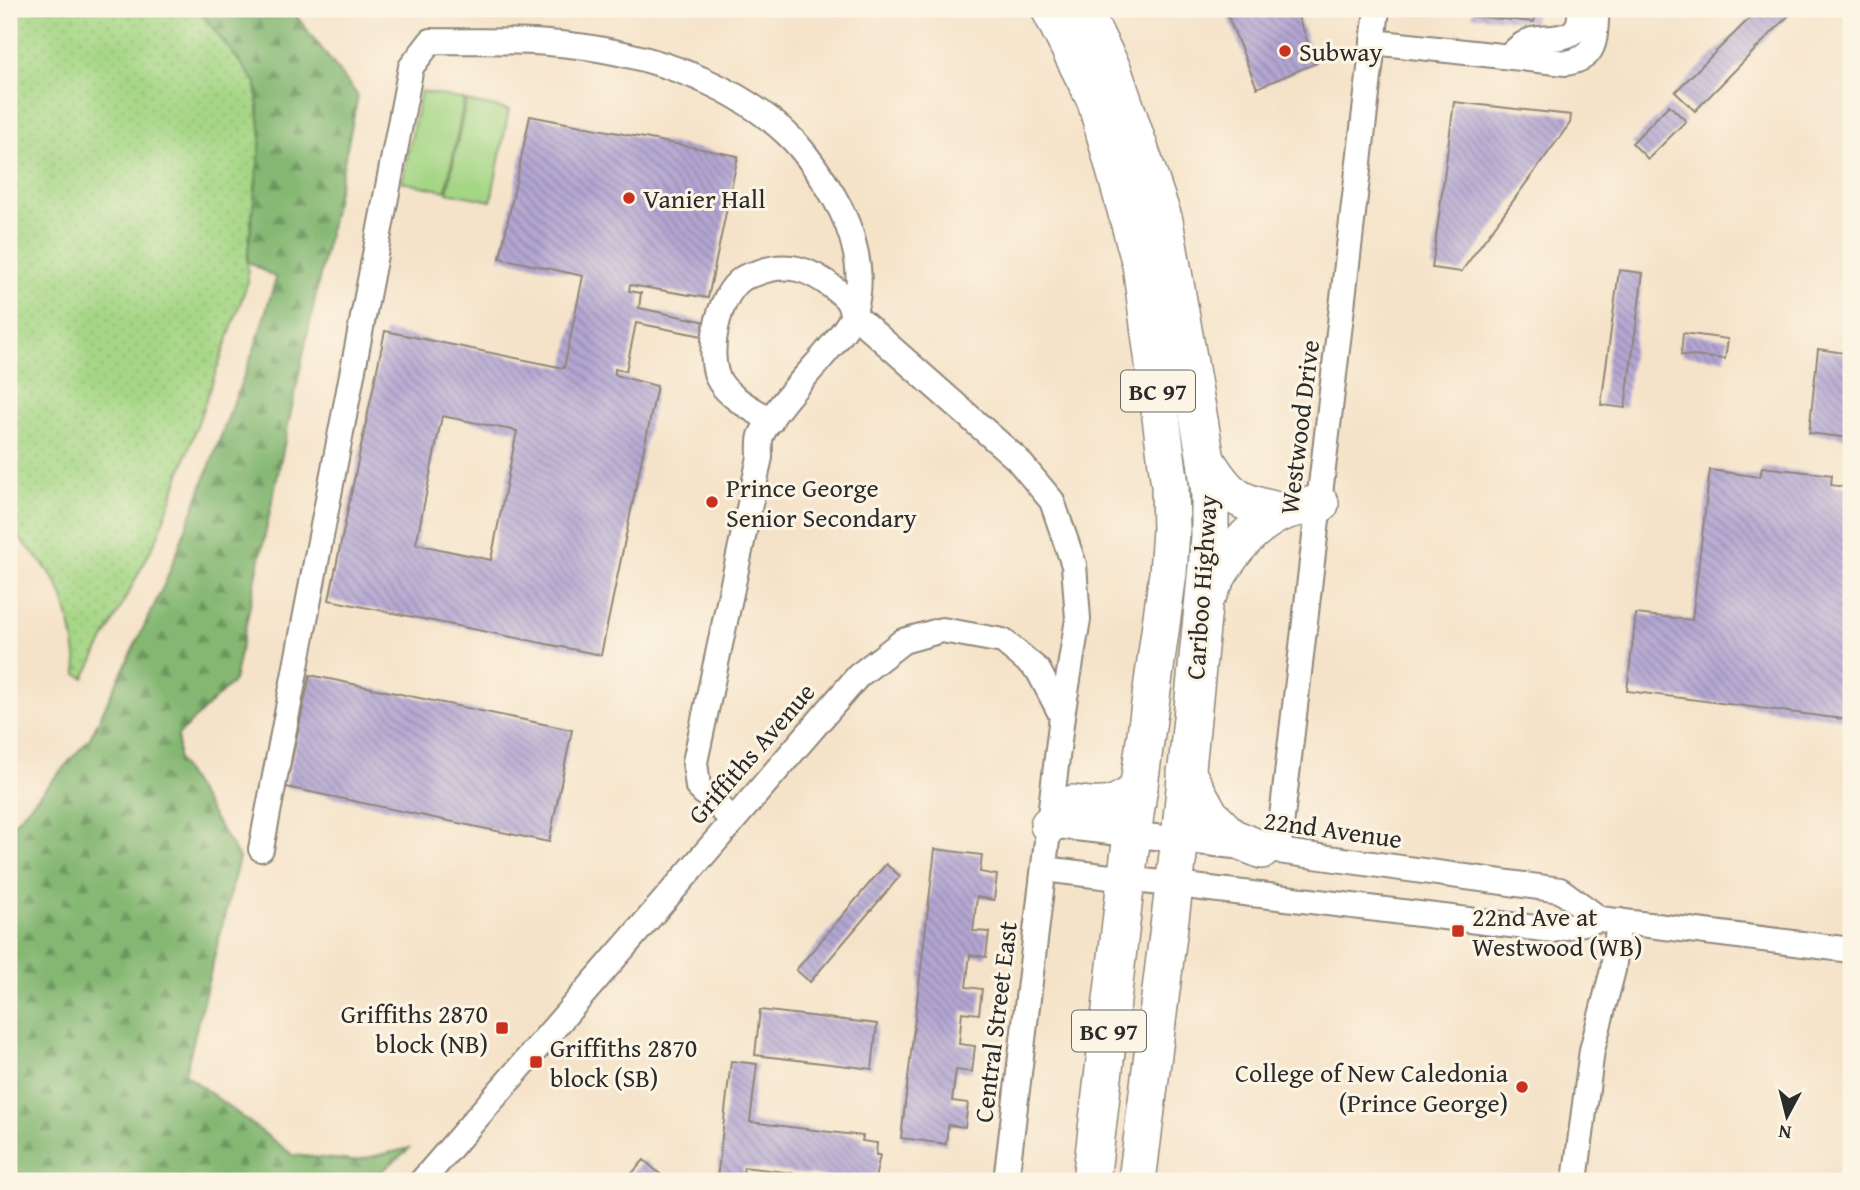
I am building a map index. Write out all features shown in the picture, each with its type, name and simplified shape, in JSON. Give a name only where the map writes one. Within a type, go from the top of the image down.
[{"type":"highway","name":"Cariboo Highway","points":[[1050,9],[1096,101],[1141,264],[1170,486],[1168,573],[1126,880],[1091,1181]]},
{"type":"highway","name":"Cariboo Highway","points":[[1082,9],[1113,71],[1164,221],[1210,494],[1210,537],[1180,839],[1137,1181]]},
{"type":"highway","points":[[1206,460],[1219,482],[1235,497],[1254,506],[1283,512]]},
{"type":"highway","points":[[1204,600],[1223,564],[1242,541],[1283,512],[1320,504]]},
{"type":"highway","points":[[1186,772],[1210,815],[1231,837],[1270,850]]},
{"type":"highway","points":[[1049,825],[1073,804],[1099,807],[1114,805],[1139,788]]},
{"type":"street","name":"Westwood Drive","points":[[1270,850],[1320,504],[1377,9]]},
{"type":"street","points":[[1510,56],[1523,43],[1554,40],[1567,35],[1578,21],[1580,9]]},
{"type":"street","points":[[1373,42],[1566,63],[1583,59],[1589,54],[1593,46],[1597,9]]},
{"type":"street","points":[[261,849],[411,67],[431,41],[547,43],[592,49],[656,62],[715,86],[767,117],[793,141],[817,168],[843,213],[854,246],[858,275],[853,314],[839,337],[760,438],[760,457],[695,762],[698,788],[733,820]]},
{"type":"street","points":[[771,421],[721,384],[715,370],[713,342],[719,314],[741,279],[774,267],[805,270],[846,298],[853,314],[1017,459],[1052,501],[1074,565],[1078,619],[1062,716],[1044,869]]},
{"type":"street","name":"Griffiths Avenue","points":[[422,1181],[858,676],[903,641],[942,630],[1003,641],[1038,670],[1062,716]]},
{"type":"street","name":"22nd Avenue","points":[[1049,825],[1270,850],[1560,890],[1610,920]]},
{"type":"street","name":"22nd Avenue","points":[[1044,869],[1552,930],[1610,920],[1851,950]]},
{"type":"street","name":"Central Street East","points":[[1006,1181],[1044,869]]},
{"type":"street","points":[[1575,1181],[1592,1049],[1613,970],[1610,920]]},
{"type":"green space","points":[[9,9],[198,9],[256,82],[261,138],[247,261],[248,281],[158,536],[84,678],[77,674],[72,630],[59,588],[43,564],[9,529]]},
{"type":"green space","points":[[198,9],[291,9],[358,96],[234,681],[178,735],[178,760],[239,858],[185,1074],[293,1155],[353,1161],[410,1148],[370,1181],[9,1181],[9,829],[90,738],[165,583],[256,344],[276,278],[247,261],[261,138],[256,83]]},
{"type":"green space","points":[[421,91],[464,100],[446,191],[402,182]]},
{"type":"green space","points":[[466,101],[509,110],[491,201],[447,192]]},
{"type":"building","points":[[1225,9],[1295,9],[1316,63],[1257,88]]},
{"type":"building","points":[[1473,9],[1537,9],[1534,22],[1472,16]]},
{"type":"building","points":[[1759,9],[1789,9],[1792,12],[1695,111],[1675,92]]},
{"type":"building","points":[[1454,102],[1571,115],[1570,123],[1461,272],[1432,268]]},
{"type":"building","points":[[1669,105],[1686,121],[1648,159],[1632,143]]},
{"type":"building","points":[[530,116],[738,156],[708,298],[630,285],[629,291],[641,293],[639,308],[716,324],[713,338],[636,323],[626,371],[615,369],[615,375],[657,386],[601,655],[329,600],[385,331],[564,368],[583,276],[500,258]],"holes":[[[442,416],[517,431],[491,560],[416,544]]]},
{"type":"building","points":[[1619,270],[1643,273],[1625,408],[1601,405]]},
{"type":"building","points":[[1683,333],[1728,339],[1725,359],[1681,355]]},
{"type":"building","points":[[1818,349],[1851,354],[1851,438],[1809,433]]},
{"type":"building","points":[[1762,467],[1832,475],[1831,485],[1851,488],[1851,720],[1627,691],[1636,614],[1692,620],[1710,470],[1760,477]]},
{"type":"building","points":[[310,675],[572,730],[549,842],[286,787]]},
{"type":"building","points":[[935,849],[982,855],[980,872],[997,875],[994,900],[977,897],[973,931],[989,932],[986,957],[970,955],[966,987],[982,989],[979,1014],[962,1012],[959,1044],[975,1046],[972,1072],[956,1070],[952,1101],[968,1103],[965,1127],[948,1125],[946,1144],[901,1138]]},
{"type":"building","points":[[886,864],[900,876],[810,982],[796,970]]},
{"type":"building","points":[[760,1010],[877,1024],[872,1069],[755,1055]]},
{"type":"building","points":[[731,1061],[757,1064],[750,1122],[863,1136],[862,1141],[877,1143],[876,1155],[880,1155],[875,1179],[859,1177],[858,1181],[744,1167],[742,1181],[717,1179]]},
{"type":"building","points":[[644,1160],[668,1181],[625,1181]]},
{"type":"place","name":"Subway","points":[[1285,51]]},
{"type":"place","name":"Vanier Hall","points":[[629,198]]},
{"type":"place","name":"Prince George Senior Secondary","points":[[712,502]]},
{"type":"place","name":"22nd Ave at Westwood (WB)","points":[[1458,931]]},
{"type":"place","name":"Griffiths 2870 block (NB)","points":[[502,1028]]},
{"type":"place","name":"Griffiths 2870 block (SB)","points":[[536,1062]]},
{"type":"place","name":"College of New Caledonia (Prince George)","points":[[1522,1087]]}]
